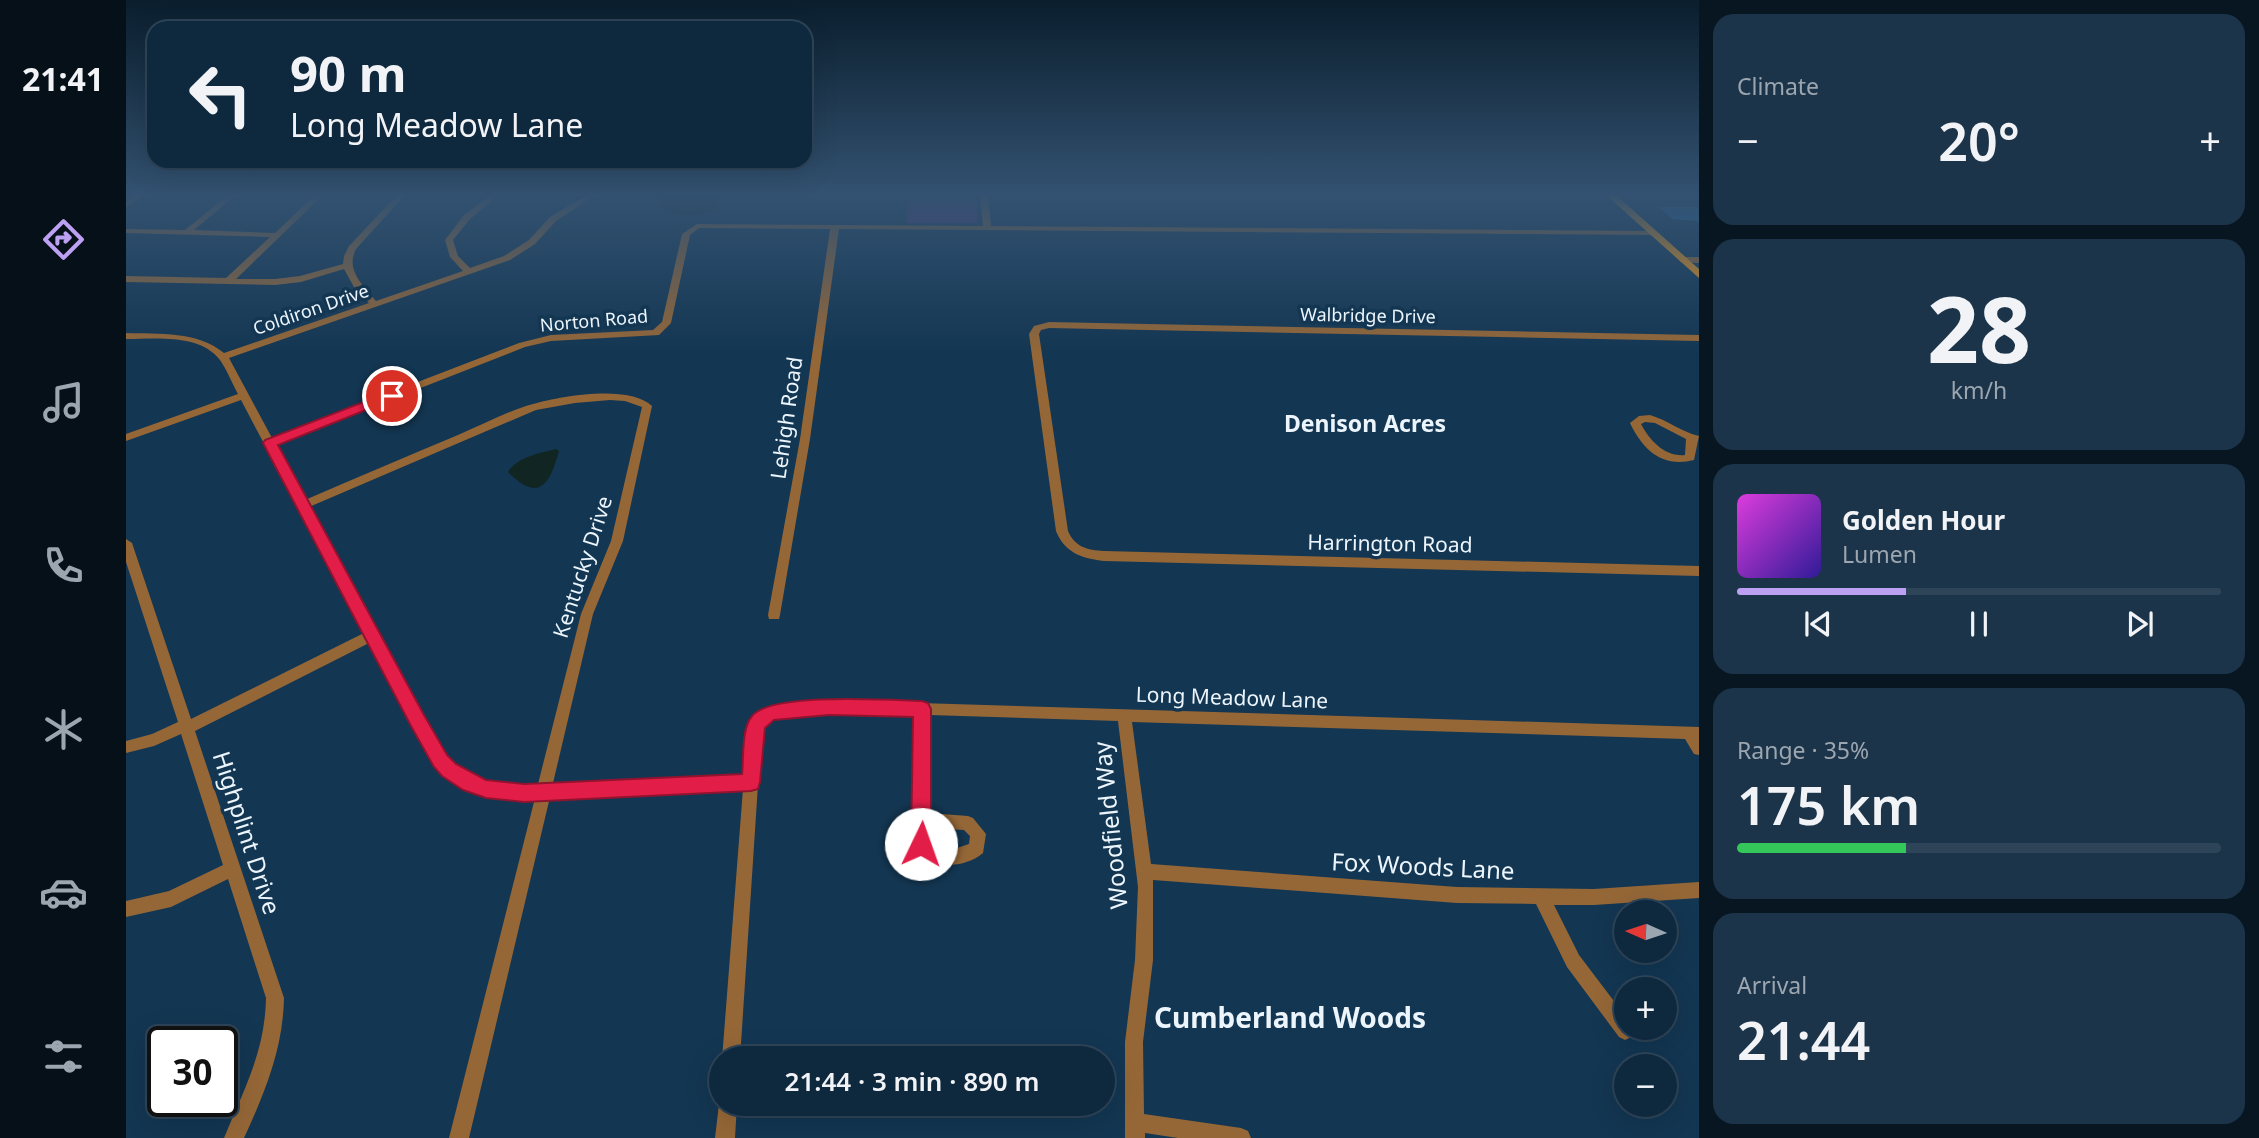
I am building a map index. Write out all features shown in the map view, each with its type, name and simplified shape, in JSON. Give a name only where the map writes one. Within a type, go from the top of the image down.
[{"type":"main road","points":[[1670,248],[1699,275]]},
{"type":"street","points":[[227,282],[262,248]]},
{"type":"street","points":[[352,248],[346,258],[346,266],[374,304]]},
{"type":"street","points":[[451,248],[454,257],[469,272]]},
{"type":"street","name":"Coldiron Drive","points":[[223,357],[469,272],[525,248]]},
{"type":"street","name":"Norton Road","points":[[270,443],[522,345],[551,338],[656,333],[666,323],[683,248]]},
{"type":"street","name":"Lehigh Road","points":[[774,615],[805,439],[832,248]]},
{"type":"street","points":[[1683,260],[1699,260]]},
{"type":"street","points":[[126,279],[227,282],[292,280],[346,266]]},
{"type":"street","name":"Walbridge Drive","points":[[1080,553],[1067,544],[1060,521],[1034,334],[1037,328],[1054,325],[1699,338]]},
{"type":"street","points":[[126,336],[196,341],[213,348],[223,357],[434,751],[449,770],[470,783],[503,792],[751,782]]},
{"type":"street","points":[[126,438],[244,395]]},
{"type":"street","name":"Kentucky Drive","points":[[303,505],[533,407],[563,401],[626,398],[645,403],[647,411],[617,541],[592,596],[460,1138]]},
{"type":"street","points":[[1644,418],[1656,420],[1695,439],[1690,457],[1682,460],[1671,458],[1656,451],[1635,423],[1644,418]]},
{"type":"street","name":"Highplint Drive","points":[[126,543],[271,984],[275,1013],[273,1036],[264,1072],[234,1138]]},
{"type":"street","name":"Harrington Road","points":[[1080,553],[1104,556],[1699,571]]},
{"type":"street","points":[[126,747],[187,727],[372,635]]},
{"type":"street","name":"Long Meadow Lane","points":[[764,715],[776,710],[829,707],[1694,733]]},
{"type":"street","points":[[922,709],[923,820]]},
{"type":"street","points":[[732,1046],[756,728],[764,715]]},
{"type":"street","name":"Woodfield Way","points":[[1124,715],[1145,872],[1144,960],[1134,1059],[1135,1130]]},
{"type":"street","points":[[1694,733],[1699,749]]},
{"type":"street","points":[[126,909],[171,899],[234,868]]},
{"type":"street","name":"Fox Woods Lane","points":[[1145,872],[1400,892],[1541,897],[1699,890]]},
{"type":"street","points":[[1541,897],[1573,961],[1614,1016]]},
{"type":"street","points":[[725,1138],[727,1116]]},
{"type":"street","points":[[1135,1130],[1241,1138]]},
{"type":"shaded area","points":[[556,449],[559,451],[556,462],[542,486],[528,487],[508,472],[523,459]]},
{"type":"district","name":"Denison Acres","points":[[1365,424]]},
{"type":"district","name":"Cumberland Woods","points":[[1290,1018]]},
{"type":"route","points":[[392,396],[270,443],[417,721],[440,761],[449,770],[486,789],[524,793],[751,782],[756,728],[758,721],[770,712],[829,707],[922,709],[921,844]]}]
